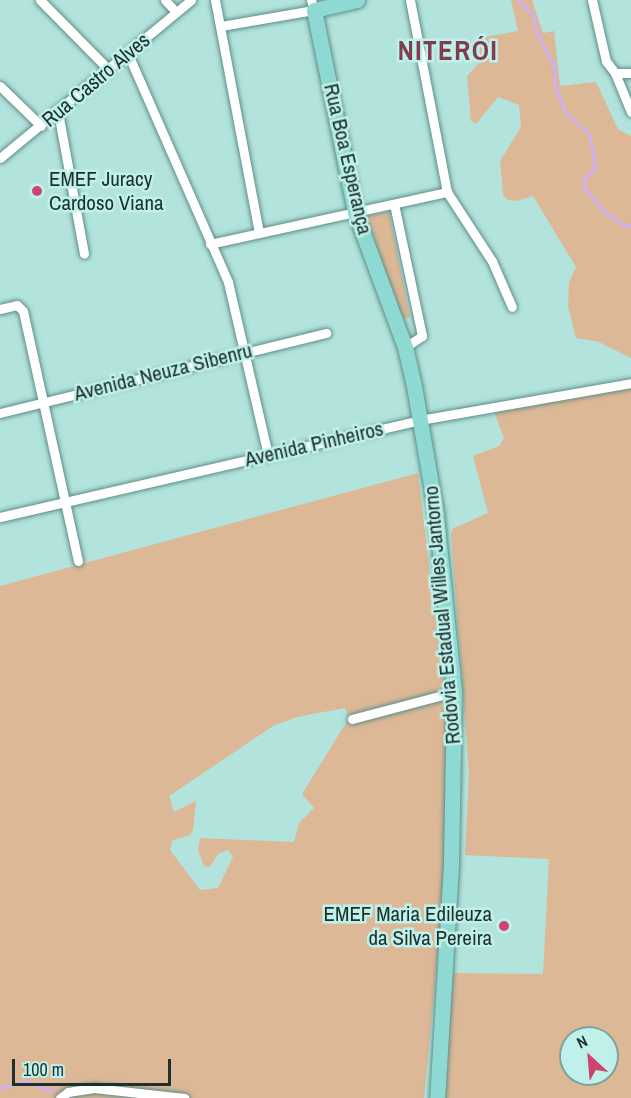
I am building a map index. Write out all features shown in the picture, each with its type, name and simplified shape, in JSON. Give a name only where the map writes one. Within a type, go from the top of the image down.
[{"type":"main road","points":[[312,5],[357,0]]},
{"type":"main road","name":"Rua Boa Esperança","points":[[312,5],[355,212],[405,347],[420,420]]},
{"type":"main road","name":"Rodovia Estadual Willes Jantorno","points":[[420,420],[435,514],[454,692],[452,865],[437,1098]]},
{"type":"street","points":[[40,0],[109,70]]},
{"type":"street","points":[[165,0],[176,12]]},
{"type":"street","name":"Rua Castro Alves","points":[[0,158],[191,0]]},
{"type":"street","points":[[215,0],[259,233]]},
{"type":"street","points":[[410,0],[447,192],[492,261],[512,307]]},
{"type":"street","points":[[592,0],[606,61],[615,73],[631,112]]},
{"type":"street","points":[[221,26],[312,5]]},
{"type":"street","points":[[128,54],[228,282],[268,455]]},
{"type":"street","points":[[615,73],[631,72]]},
{"type":"street","points":[[0,86],[41,126]]},
{"type":"street","points":[[58,112],[84,254]]},
{"type":"street","points":[[210,244],[447,192]]},
{"type":"street","points":[[394,204],[422,336],[405,347]]},
{"type":"street","points":[[0,309],[20,307],[44,401],[78,561]]},
{"type":"street","name":"Avenida Neuza Sibenru","points":[[0,413],[326,333]]},
{"type":"street","name":"Avenida Pinheiros","points":[[0,517],[420,420],[631,383]]},
{"type":"street","points":[[352,719],[454,692]]},
{"type":"street","points":[[60,1098],[68,1092],[94,1088],[184,1098]]},
{"type":"shaded area","points":[[511,0],[532,0],[543,33],[554,31],[560,86],[596,82],[618,129],[631,136],[631,358],[599,342],[576,338],[568,306],[569,282],[576,267],[533,196],[516,201],[507,200],[503,194],[500,161],[521,127],[519,105],[498,97],[476,124],[471,121],[467,76],[480,62],[480,38],[518,31]]},
{"type":"shaded area","points":[[389,212],[410,317],[402,319],[367,216]]},
{"type":"shaded area","points":[[631,387],[631,1098],[444,1098],[453,973],[543,974],[549,859],[465,855],[469,773],[451,533],[454,528],[488,513],[473,456],[499,446],[504,438],[494,412],[582,393]]},
{"type":"shaded area","points":[[418,473],[444,690],[449,695],[452,811],[424,1098],[0,1098],[0,586]],"holes":[[[345,708],[349,718],[302,794],[314,808],[299,823],[294,842],[200,838],[198,850],[204,866],[210,867],[218,854],[228,850],[233,857],[218,888],[200,890],[170,850],[172,841],[190,835],[193,830],[196,801],[174,812],[169,796],[273,726],[297,717]]]},
{"type":"waterway","points":[[518,0],[533,15],[536,31],[554,66],[555,85],[565,112],[589,134],[595,162],[593,171],[584,178],[585,189],[606,213],[623,225],[631,226]]},
{"type":"waterway","points":[[0,1088],[26,1081],[53,1092]]},
{"type":"place","name":"EMEF Juracy Cardoso Viana","points":[[37,191]]},
{"type":"place","name":"EMEF Maria Edileuza da Silva Pereira","points":[[504,926]]},
{"type":"district","name":"NITERÓI","points":[[448,51]]}]
